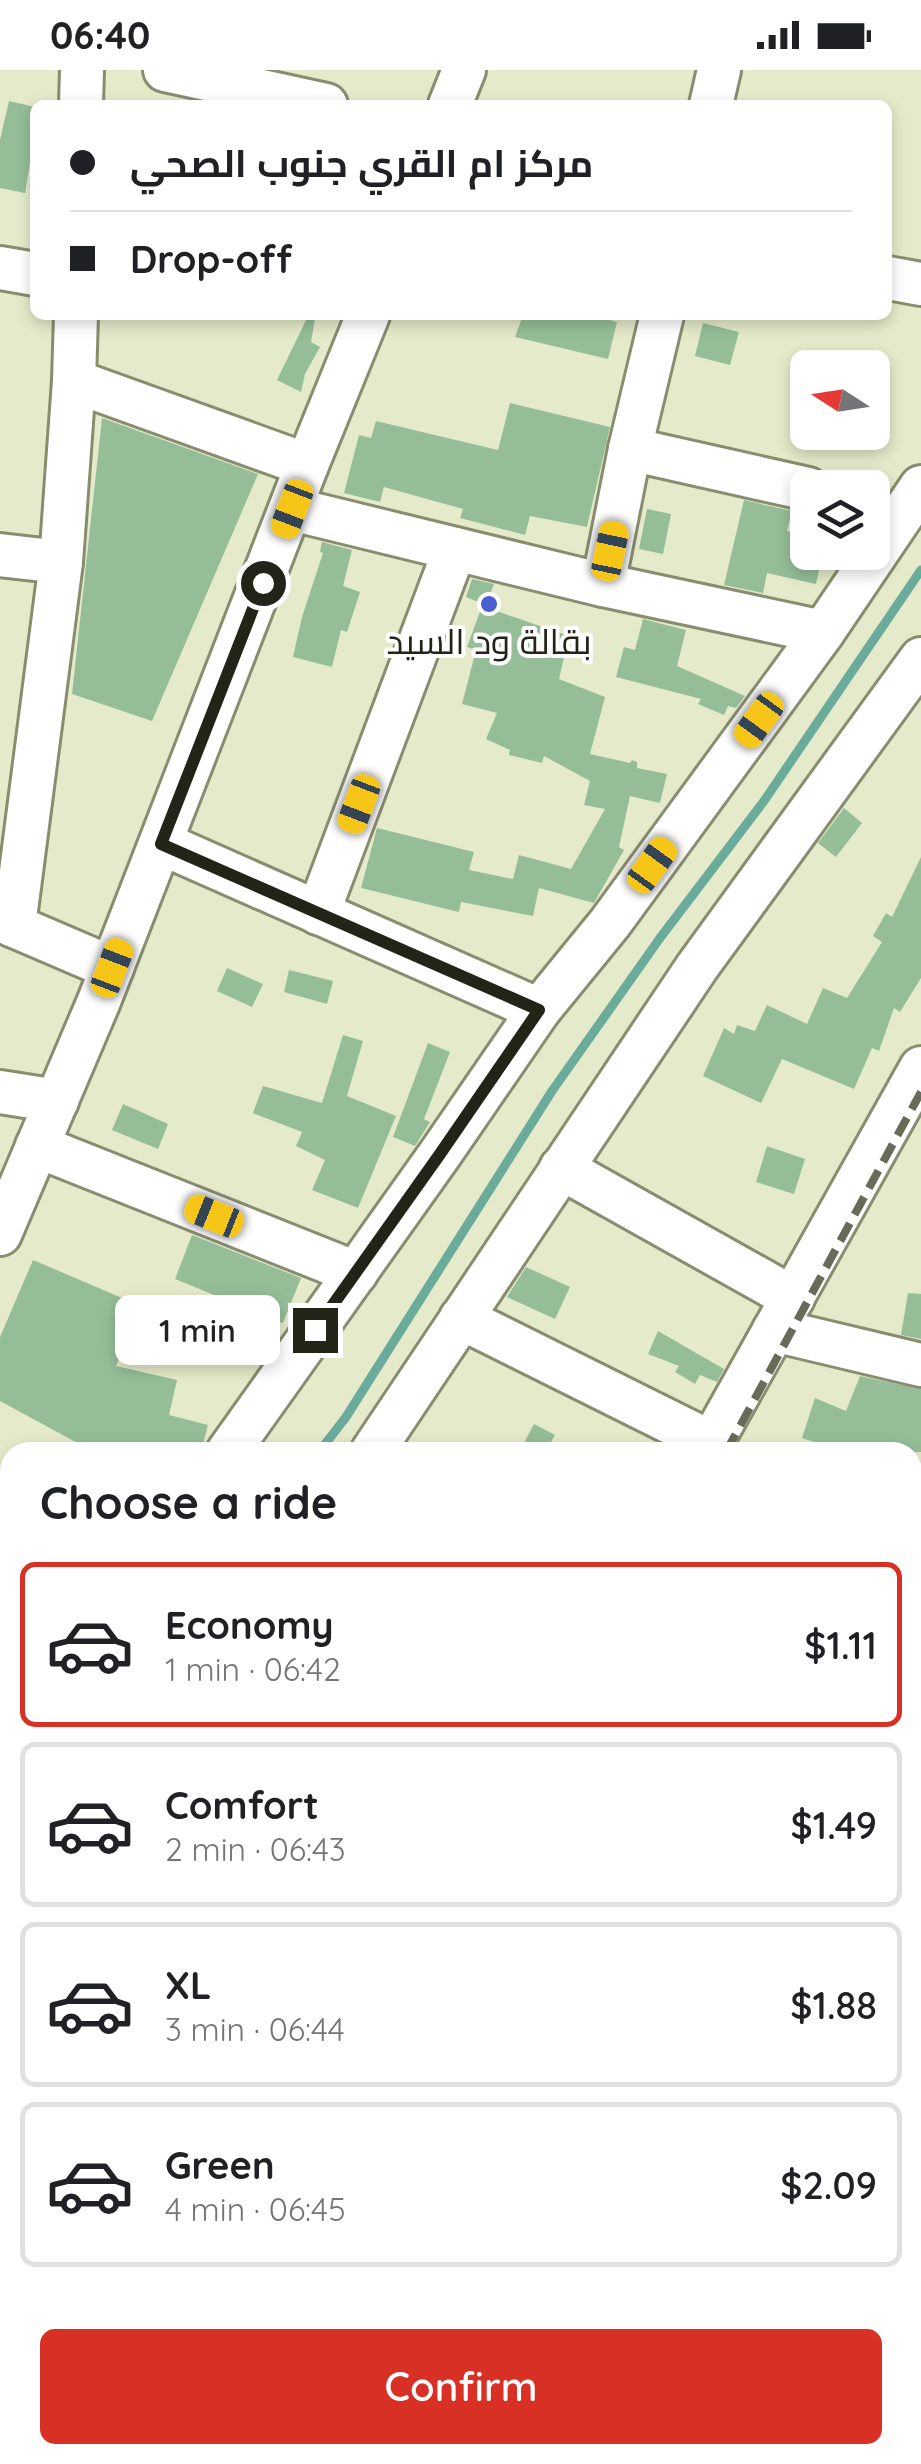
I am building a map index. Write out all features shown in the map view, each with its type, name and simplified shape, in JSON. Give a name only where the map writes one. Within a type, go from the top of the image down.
[{"type":"street","points":[[81,100],[82,70]]},
{"type":"street","points":[[164,70],[303,100]]},
{"type":"street","points":[[452,100],[464,70]]},
{"type":"street","points":[[712,100],[719,70]]},
{"type":"street","points":[[0,268],[30,273]]},
{"type":"street","points":[[892,279],[921,284]]},
{"type":"street","points":[[76,320],[61,562],[7,923],[112,968]]},
{"type":"street","points":[[0,1234],[112,968],[366,320]]},
{"type":"street","points":[[603,585],[661,320]]},
{"type":"street","points":[[74,381],[307,464]]},
{"type":"street","points":[[630,449],[790,484]]},
{"type":"street","points":[[235,1442],[539,1010],[610,923],[822,632],[900,500]]},
{"type":"street","points":[[292,509],[603,585],[822,632]]},
{"type":"street","points":[[318,912],[455,549]]},
{"type":"street","points":[[0,555],[61,562]]},
{"type":"street","points":[[379,1442],[697,967],[921,658]]},
{"type":"street","points":[[161,844],[539,1010]]},
{"type":"street","points":[[712,1442],[921,1068]]},
{"type":"street","points":[[0,1092],[57,1100]]},
{"type":"street","points":[[37,1146],[356,1273]]},
{"type":"street","points":[[562,1168],[784,1314],[921,1365]]},
{"type":"street","points":[[461,1318],[698,1442]]},
{"type":"building","points":[[9,101],[30,106],[30,163],[25,193],[0,188],[0,140]]},
{"type":"building","points":[[306,320],[315,320],[311,342],[320,347],[305,374],[301,392],[277,380]]},
{"type":"building","points":[[521,320],[617,322],[608,359],[515,337]]},
{"type":"building","points":[[703,323],[739,332],[730,365],[695,356]]},
{"type":"building","points":[[510,403],[610,427],[587,527],[530,516],[525,535],[460,518],[463,509],[384,487],[380,502],[344,493],[359,435],[371,438],[376,421],[498,450]]},
{"type":"building","points":[[102,418],[258,474],[152,721],[72,694]]},
{"type":"building","points":[[744,500],[790,511],[790,570],[819,570],[816,584],[767,573],[763,593],[724,585]]},
{"type":"building","points":[[647,509],[671,514],[663,554],[639,549]]},
{"type":"building","points":[[322,542],[352,550],[343,586],[360,592],[347,632],[341,630],[332,667],[293,657],[323,553]]},
{"type":"building","points":[[472,579],[494,584],[486,605],[466,597]]},
{"type":"building","points":[[482,606],[569,636],[559,679],[605,697],[590,754],[630,763],[632,760],[637,762],[637,768],[667,774],[660,803],[630,796],[619,847],[624,850],[594,903],[539,888],[533,916],[461,902],[459,912],[361,888],[377,828],[474,852],[469,870],[513,879],[519,855],[571,869],[605,809],[584,805],[590,781],[544,756],[542,763],[509,755],[510,750],[486,739],[497,713],[462,704],[476,650],[467,647]]},
{"type":"building","points":[[643,619],[686,630],[677,666],[745,696],[736,708],[728,706],[724,715],[698,704],[701,699],[616,677],[624,647],[635,650]]},
{"type":"building","points":[[844,808],[862,823],[836,857],[818,843]]},
{"type":"building","points":[[921,857],[921,978],[900,1012],[894,1008],[879,1051],[872,1048],[854,1089],[782,1059],[761,1103],[703,1076],[724,1028],[734,1034],[737,1025],[755,1031],[767,1005],[807,1024],[823,988],[847,998],[882,942],[873,936],[886,913],[892,917]]},
{"type":"building","points":[[227,968],[263,984],[252,1007],[217,991]]},
{"type":"building","points":[[289,970],[333,981],[327,1004],[284,992]]},
{"type":"building","points":[[343,1035],[363,1041],[347,1096],[396,1116],[358,1208],[312,1190],[325,1160],[296,1146],[302,1132],[253,1113],[263,1086],[322,1103]]},
{"type":"building","points":[[428,1043],[450,1052],[424,1119],[430,1122],[415,1146],[393,1137]]},
{"type":"building","points":[[123,1104],[168,1124],[158,1149],[112,1130]]},
{"type":"building","points":[[767,1146],[805,1159],[794,1194],[756,1182]]},
{"type":"building","points":[[192,1235],[301,1278],[283,1323],[175,1279]]},
{"type":"building","points":[[33,1260],[141,1306],[116,1366],[177,1380],[169,1415],[208,1425],[204,1442],[76,1442],[0,1401],[0,1337]]},
{"type":"building","points":[[526,1267],[570,1287],[555,1319],[507,1297]]},
{"type":"building","points":[[908,1293],[921,1294],[921,1339],[901,1335]]},
{"type":"building","points":[[658,1331],[724,1369],[717,1382],[700,1375],[695,1384],[675,1372],[679,1366],[648,1354]]},
{"type":"building","points":[[860,1376],[921,1389],[921,1442],[814,1442],[802,1438],[815,1398],[846,1411]]},
{"type":"building","points":[[534,1424],[555,1435],[551,1442],[524,1442]]},
{"type":"waterway","points":[[327,1442],[552,1091],[660,938],[764,801],[921,570]]},
{"type":"railway","points":[[731,1442],[921,1092]]},
{"type":"place","name":"بقالة ود السيد","points":[[489,604]]},
{"type":"route","points":[[263,583],[161,844],[539,1010],[315,1330]]}]
